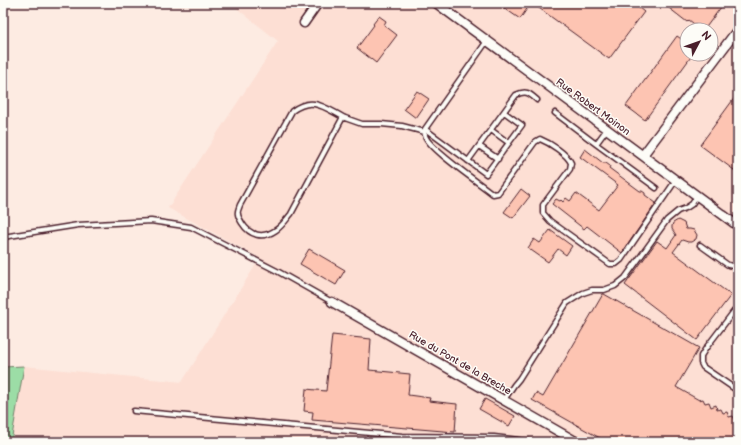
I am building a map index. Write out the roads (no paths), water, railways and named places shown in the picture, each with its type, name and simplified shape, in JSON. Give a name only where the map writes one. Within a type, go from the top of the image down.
[{"type":"street","points":[[304,23],[318,3]]},
{"type":"street","name":"Rue Robert Moinon","points":[[436,3],[738,226]]},
{"type":"street","points":[[642,155],[738,28]]},
{"type":"street","name":"Rue du Pont de la Breche","points":[[332,302],[577,442]]},
{"type":"lane","points":[[488,41],[425,130],[425,136],[429,143],[439,153],[493,194],[498,193],[535,142],[540,140],[547,142],[572,163],[570,169],[543,205],[543,214],[550,221],[610,264],[616,264],[621,260],[676,180]]},
{"type":"lane","points":[[468,161],[516,95],[521,92],[529,94],[537,100]]},
{"type":"lane","points":[[343,117],[291,214],[282,226],[276,231],[262,236],[247,230],[238,214],[240,205],[292,111],[298,106],[314,103],[343,117],[362,124],[381,124],[425,130],[486,174],[522,125],[504,112]]},
{"type":"lane","points":[[555,113],[656,188]]},
{"type":"lane","points":[[596,144],[607,129]]},
{"type":"lane","points":[[491,130],[509,143]]},
{"type":"lane","points":[[479,146],[498,159]]},
{"type":"lane","points":[[504,400],[567,303],[583,293],[592,290],[604,290],[615,286],[625,278],[667,220],[678,211],[692,204],[697,196]]},
{"type":"lane","points":[[3,237],[78,225],[151,221],[191,227],[278,271],[332,302]]},
{"type":"lane","points":[[700,245],[728,265],[738,267]]},
{"type":"lane","points":[[738,306],[701,356],[701,363],[703,367],[738,391]]},
{"type":"lane","points":[[134,411],[402,436],[494,437],[534,442]]}]
